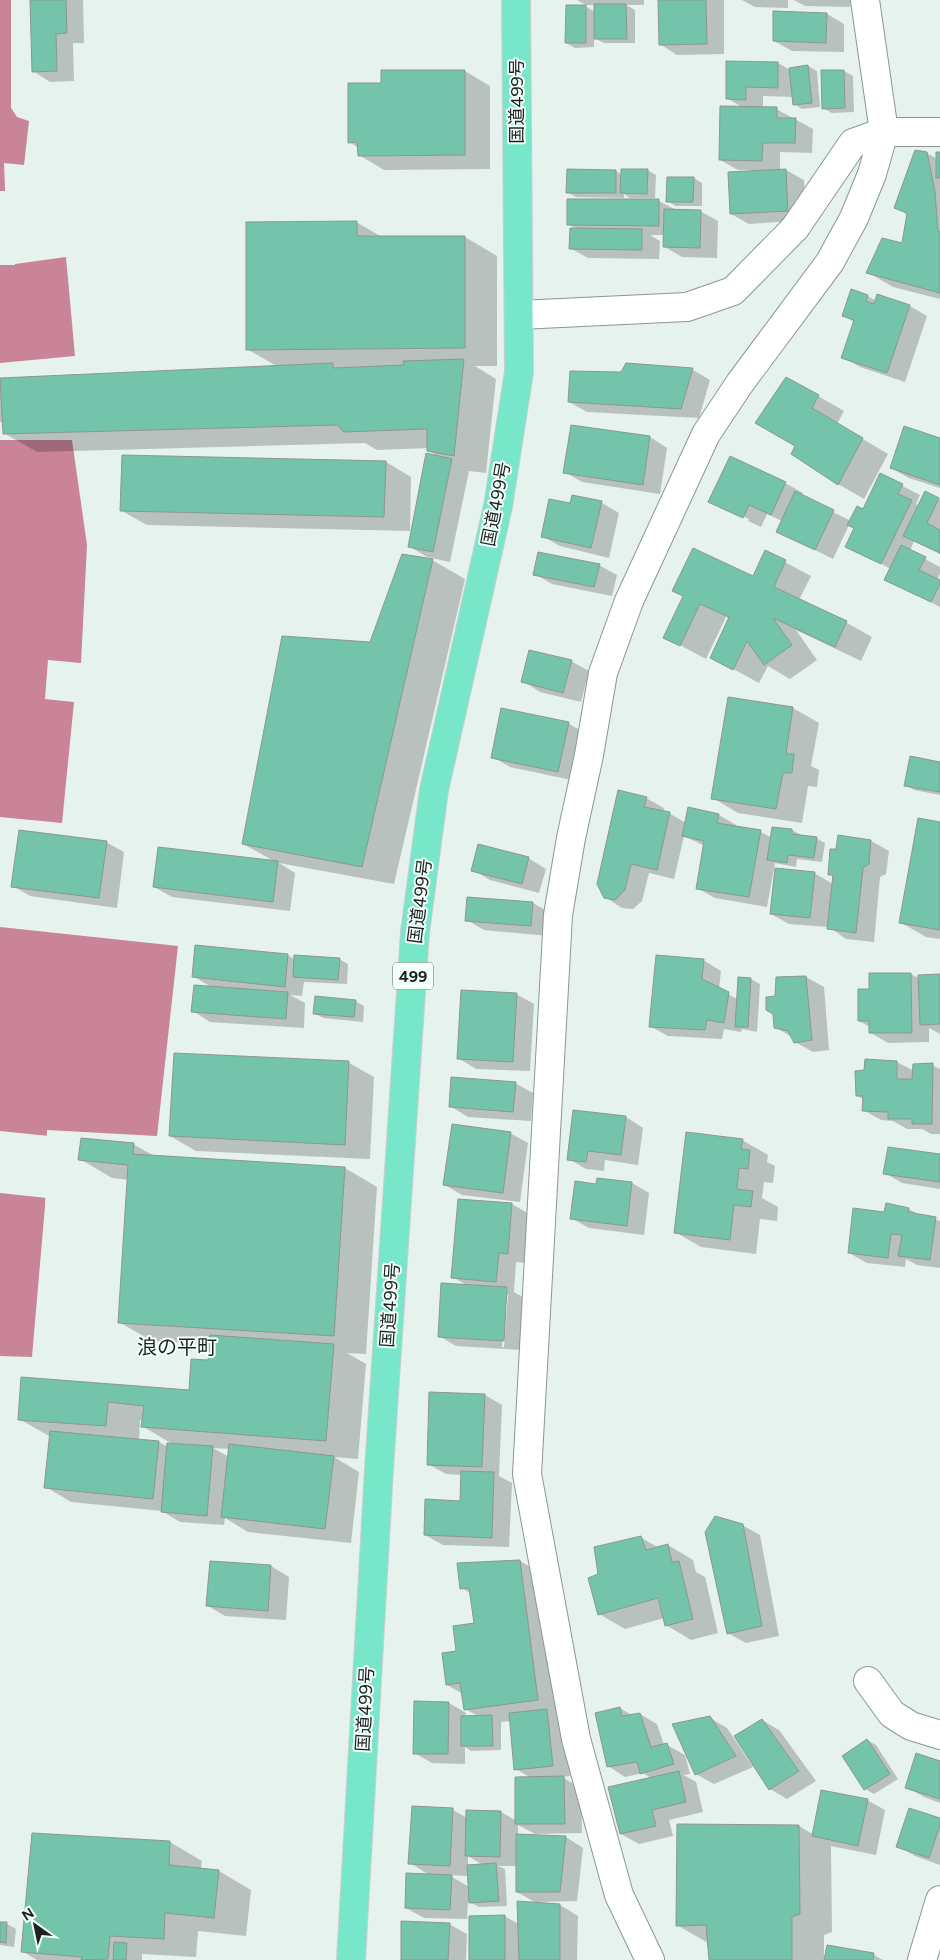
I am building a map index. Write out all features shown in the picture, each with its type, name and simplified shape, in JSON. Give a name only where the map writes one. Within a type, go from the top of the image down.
[{"type":"highway","name":"国道499号","points":[[351,1960],[378,1488],[416,932],[434,790],[499,496],[519,372],[516,0]]},
{"type":"street","points":[[650,1960],[619,1896],[576,1739],[527,1474],[558,915],[570,838],[589,755],[603,673],[629,601],[706,434],[740,383],[830,262],[854,218],[872,174],[884,132],[864,0]]},
{"type":"street","points":[[519,315],[687,307],[732,291],[795,228],[853,143],[884,132],[940,132]]},
{"type":"street","points":[[868,1681],[892,1714],[911,1726],[940,1735]]},
{"type":"street","points":[[922,1960],[940,1900]]},
{"type":"shaded area","points":[[0,0],[11,0],[11,108],[17,117],[29,121],[24,165],[4,163],[8,265],[66,257],[75,356],[0,363]]},
{"type":"shaded area","points":[[0,440],[72,440],[87,545],[81,663],[48,660],[45,699],[74,702],[62,823],[0,817]]},
{"type":"shaded area","points":[[0,927],[178,946],[157,1136],[47,1130],[45,1206],[32,1357],[0,1356]]},
{"type":"pier","points":[[0,191],[8,191],[10,263],[15,262],[15,265],[0,265]]},
{"type":"pier","points":[[0,1131],[49,1136],[47,1198],[0,1193]]},
{"type":"building","points":[[30,0],[66,0],[67,33],[56,34],[57,71],[32,72]]},
{"type":"building","points":[[658,0],[706,0],[707,44],[659,45]]},
{"type":"building","points":[[594,4],[626,4],[627,39],[594,39]]},
{"type":"building","points":[[566,5],[586,5],[586,43],[565,43]]},
{"type":"building","points":[[773,11],[827,13],[826,43],[773,41]]},
{"type":"building","points":[[726,61],[778,62],[778,88],[746,87],[746,100],[726,99]]},
{"type":"building","points":[[808,65],[812,103],[793,105],[789,68]]},
{"type":"building","points":[[381,70],[465,70],[465,155],[358,156],[357,142],[348,143],[348,83],[381,83]]},
{"type":"building","points":[[821,70],[844,70],[845,108],[822,109]]},
{"type":"building","points":[[720,106],[777,107],[777,118],[796,118],[795,143],[763,143],[762,161],[719,160]]},
{"type":"building","points":[[915,150],[927,152],[935,192],[938,231],[940,231],[940,293],[866,273],[882,238],[902,243],[907,213],[894,208]]},
{"type":"building","points":[[936,152],[940,152],[940,178],[936,178]]},
{"type":"building","points":[[567,169],[616,170],[616,193],[566,193]]},
{"type":"building","points":[[621,169],[648,169],[647,194],[620,193]]},
{"type":"building","points":[[786,169],[788,211],[730,214],[728,172]]},
{"type":"building","points":[[667,177],[694,177],[693,202],[666,202]]},
{"type":"building","points":[[567,199],[659,199],[659,226],[567,225]]},
{"type":"building","points":[[664,209],[701,210],[700,248],[663,247]]},
{"type":"building","points":[[357,221],[357,236],[465,236],[465,348],[246,350],[246,222]]},
{"type":"building","points":[[570,228],[642,229],[642,250],[569,249]]},
{"type":"building","points":[[851,289],[868,295],[866,301],[874,304],[877,294],[910,305],[887,373],[841,358],[854,320],[842,316]]},
{"type":"building","points":[[464,359],[454,456],[427,451],[427,429],[344,432],[337,425],[3,434],[0,378],[333,363],[333,368],[404,365],[403,361]]},
{"type":"building","points":[[626,363],[693,368],[681,409],[568,402],[570,371],[621,372]]},
{"type":"building","points":[[786,377],[819,395],[812,408],[863,438],[838,485],[791,454],[795,446],[755,423]]},
{"type":"building","points":[[571,425],[650,436],[643,485],[563,473]]},
{"type":"building","points":[[904,426],[940,438],[940,485],[890,468]]},
{"type":"building","points":[[426,453],[452,459],[433,552],[408,547]]},
{"type":"building","points":[[122,455],[386,461],[384,517],[120,511]]},
{"type":"building","points":[[730,456],[786,482],[771,515],[749,505],[743,518],[708,502]]},
{"type":"building","points":[[880,473],[903,484],[898,494],[912,500],[881,564],[845,547],[854,528],[847,525],[857,506],[863,509]]},
{"type":"building","points":[[795,491],[834,510],[815,550],[776,532]]},
{"type":"building","points":[[925,491],[939,498],[927,523],[940,530],[940,553],[903,536]]},
{"type":"building","points":[[572,495],[602,501],[591,548],[541,537],[549,499],[570,503]]},
{"type":"building","points":[[901,545],[926,557],[919,570],[940,580],[940,584],[931,602],[884,580]]},
{"type":"building","points":[[693,548],[753,576],[765,550],[786,560],[774,587],[847,621],[835,647],[773,618],[792,645],[764,665],[747,641],[733,670],[710,658],[729,617],[700,604],[680,646],[663,638],[683,596],[672,591]]},
{"type":"building","points":[[538,552],[600,564],[594,587],[533,575]]},
{"type":"building","points":[[402,554],[433,559],[362,867],[242,844],[282,636],[370,642]]},
{"type":"building","points":[[529,650],[572,660],[563,693],[521,682]]},
{"type":"building","points":[[728,697],[793,707],[786,754],[794,754],[792,773],[783,773],[776,809],[711,799]]},
{"type":"building","points":[[501,708],[569,722],[558,772],[491,758]]},
{"type":"building","points":[[910,756],[940,762],[940,792],[904,786]]},
{"type":"building","points":[[618,790],[647,797],[644,807],[670,812],[657,870],[631,864],[625,890],[615,900],[604,898],[597,884]]},
{"type":"building","points":[[688,807],[719,814],[717,823],[761,830],[749,897],[696,889],[704,841],[682,836]]},
{"type":"building","points":[[918,818],[940,822],[940,930],[899,923]]},
{"type":"building","points":[[772,827],[792,829],[792,834],[817,837],[814,858],[788,855],[787,863],[767,860]]},
{"type":"building","points":[[19,830],[107,841],[99,898],[11,887]]},
{"type":"building","points":[[838,835],[871,840],[869,864],[863,868],[856,933],[827,929],[833,875],[828,875],[830,849],[836,849]]},
{"type":"building","points":[[478,844],[529,857],[522,884],[471,871]]},
{"type":"building","points":[[158,847],[278,861],[273,902],[153,887]]},
{"type":"building","points":[[775,868],[815,872],[810,918],[770,914]]},
{"type":"building","points":[[467,897],[533,902],[531,926],[465,921]]},
{"type":"building","points":[[195,945],[288,954],[285,987],[192,977]]},
{"type":"building","points":[[294,955],[340,958],[338,980],[293,977]]},
{"type":"building","points":[[656,955],[704,959],[702,979],[729,992],[724,1023],[707,1020],[705,1030],[649,1027]]},
{"type":"building","points":[[869,973],[911,973],[912,1033],[869,1033],[869,1021],[858,1021],[858,989],[869,989]]},
{"type":"building","points":[[940,974],[940,1024],[920,1025],[918,975]]},
{"type":"building","points":[[806,976],[812,1040],[794,1043],[788,1031],[774,1028],[773,1014],[766,1010],[766,997],[775,996],[776,977]]},
{"type":"building","points":[[738,977],[751,978],[748,1027],[735,1027]]},
{"type":"building","points":[[194,985],[288,992],[286,1019],[191,1012]]},
{"type":"building","points":[[461,990],[517,993],[513,1062],[457,1059]]},
{"type":"building","points":[[315,996],[356,1000],[354,1017],[313,1014]]},
{"type":"building","points":[[174,1053],[349,1061],[345,1145],[169,1136]]},
{"type":"building","points":[[865,1059],[897,1061],[897,1079],[912,1079],[913,1064],[933,1063],[932,1124],[912,1124],[912,1119],[888,1119],[888,1112],[862,1111],[863,1096],[856,1096],[855,1071],[864,1070]]},
{"type":"building","points":[[451,1077],[516,1082],[513,1112],[449,1107]]},
{"type":"building","points":[[573,1110],[626,1116],[621,1155],[588,1151],[586,1162],[567,1160]]},
{"type":"building","points":[[452,1124],[511,1132],[503,1193],[443,1185]]},
{"type":"building","points":[[686,1132],[743,1139],[741,1149],[750,1150],[748,1169],[739,1168],[737,1189],[753,1191],[751,1207],[734,1205],[730,1240],[674,1233]]},
{"type":"building","points":[[81,1138],[134,1143],[133,1154],[345,1167],[334,1336],[118,1323],[128,1165],[78,1160]]},
{"type":"building","points":[[888,1147],[940,1154],[940,1182],[883,1174]]},
{"type":"building","points":[[597,1178],[632,1182],[627,1226],[570,1219],[575,1181],[596,1184]]},
{"type":"building","points":[[458,1199],[512,1203],[508,1254],[499,1253],[496,1282],[451,1278]]},
{"type":"building","points":[[886,1203],[909,1208],[908,1212],[936,1217],[930,1260],[898,1256],[902,1235],[891,1234],[888,1258],[848,1253],[853,1208],[884,1212]]},
{"type":"building","points":[[441,1283],[507,1287],[504,1341],[438,1337]]},
{"type":"building","points":[[210,1335],[334,1344],[326,1441],[141,1427],[144,1406],[108,1402],[106,1426],[18,1420],[21,1377],[189,1390],[191,1359],[208,1360]]},
{"type":"building","points":[[429,1392],[485,1394],[482,1467],[427,1465]]},
{"type":"building","points":[[50,1431],[159,1441],[153,1499],[44,1488]]},
{"type":"building","points":[[167,1443],[213,1446],[207,1516],[161,1512]]},
{"type":"building","points":[[229,1444],[334,1456],[325,1529],[221,1517]]},
{"type":"building","points":[[461,1471],[494,1472],[492,1538],[424,1535],[425,1499],[460,1501]]},
{"type":"building","points":[[715,1516],[743,1524],[762,1626],[727,1634],[705,1532]]},
{"type":"building","points":[[641,1536],[646,1550],[668,1544],[672,1562],[679,1561],[693,1619],[665,1626],[658,1598],[598,1615],[588,1578],[598,1574],[594,1547]]},
{"type":"building","points":[[520,1560],[538,1700],[464,1710],[460,1683],[446,1685],[442,1653],[456,1651],[453,1626],[474,1623],[469,1588],[460,1589],[457,1563]]},
{"type":"building","points":[[210,1561],[271,1565],[268,1611],[206,1606]]},
{"type":"building","points":[[414,1701],[449,1702],[448,1754],[413,1754]]},
{"type":"building","points":[[620,1707],[622,1716],[640,1713],[651,1747],[667,1743],[674,1764],[640,1774],[637,1762],[607,1767],[595,1713]]},
{"type":"building","points":[[547,1709],[553,1766],[514,1770],[509,1713]]},
{"type":"building","points":[[492,1715],[493,1746],[461,1746],[461,1716]]},
{"type":"building","points":[[710,1716],[736,1756],[695,1775],[672,1724]]},
{"type":"building","points":[[762,1719],[799,1771],[769,1790],[734,1736]]},
{"type":"building","points":[[867,1739],[890,1774],[864,1790],[842,1756]]},
{"type":"building","points":[[916,1753],[940,1761],[940,1799],[905,1788]]},
{"type":"building","points":[[679,1771],[686,1802],[652,1810],[656,1826],[620,1834],[608,1787]]},
{"type":"building","points":[[564,1776],[565,1824],[515,1824],[515,1777]]},
{"type":"building","points":[[821,1790],[868,1799],[858,1846],[812,1836]]},
{"type":"building","points":[[412,1806],[453,1808],[450,1866],[408,1864]]},
{"type":"building","points":[[909,1808],[940,1818],[940,1825],[929,1858],[896,1847]]},
{"type":"building","points":[[466,1810],[501,1811],[500,1857],[465,1856]]},
{"type":"building","points":[[677,1824],[799,1825],[800,1914],[792,1917],[792,1960],[709,1960],[706,1925],[676,1926]]},
{"type":"building","points":[[32,1833],[170,1841],[169,1865],[219,1870],[214,1918],[165,1913],[164,1939],[110,1936],[108,1959],[81,1960],[82,1957],[21,1952]]},
{"type":"building","points":[[516,1834],[566,1836],[560,1892],[516,1892]]},
{"type":"building","points":[[496,1863],[499,1901],[469,1903],[467,1865]]},
{"type":"building","points":[[406,1873],[452,1875],[450,1910],[405,1908]]},
{"type":"building","points":[[517,1901],[560,1904],[560,1960],[519,1960]]},
{"type":"building","points":[[505,1915],[505,1960],[469,1960],[469,1916]]},
{"type":"building","points":[[401,1921],[450,1923],[448,1960],[401,1960]]},
{"type":"building","points":[[0,1922],[7,1922],[6,1943],[0,1942]]},
{"type":"building","points":[[114,1942],[127,1943],[126,1960],[113,1960]]},
{"type":"building","points":[[827,1945],[874,1953],[873,1960],[824,1960]]},
{"type":"district","name":"浪の平町","points":[[177,1347]]}]
